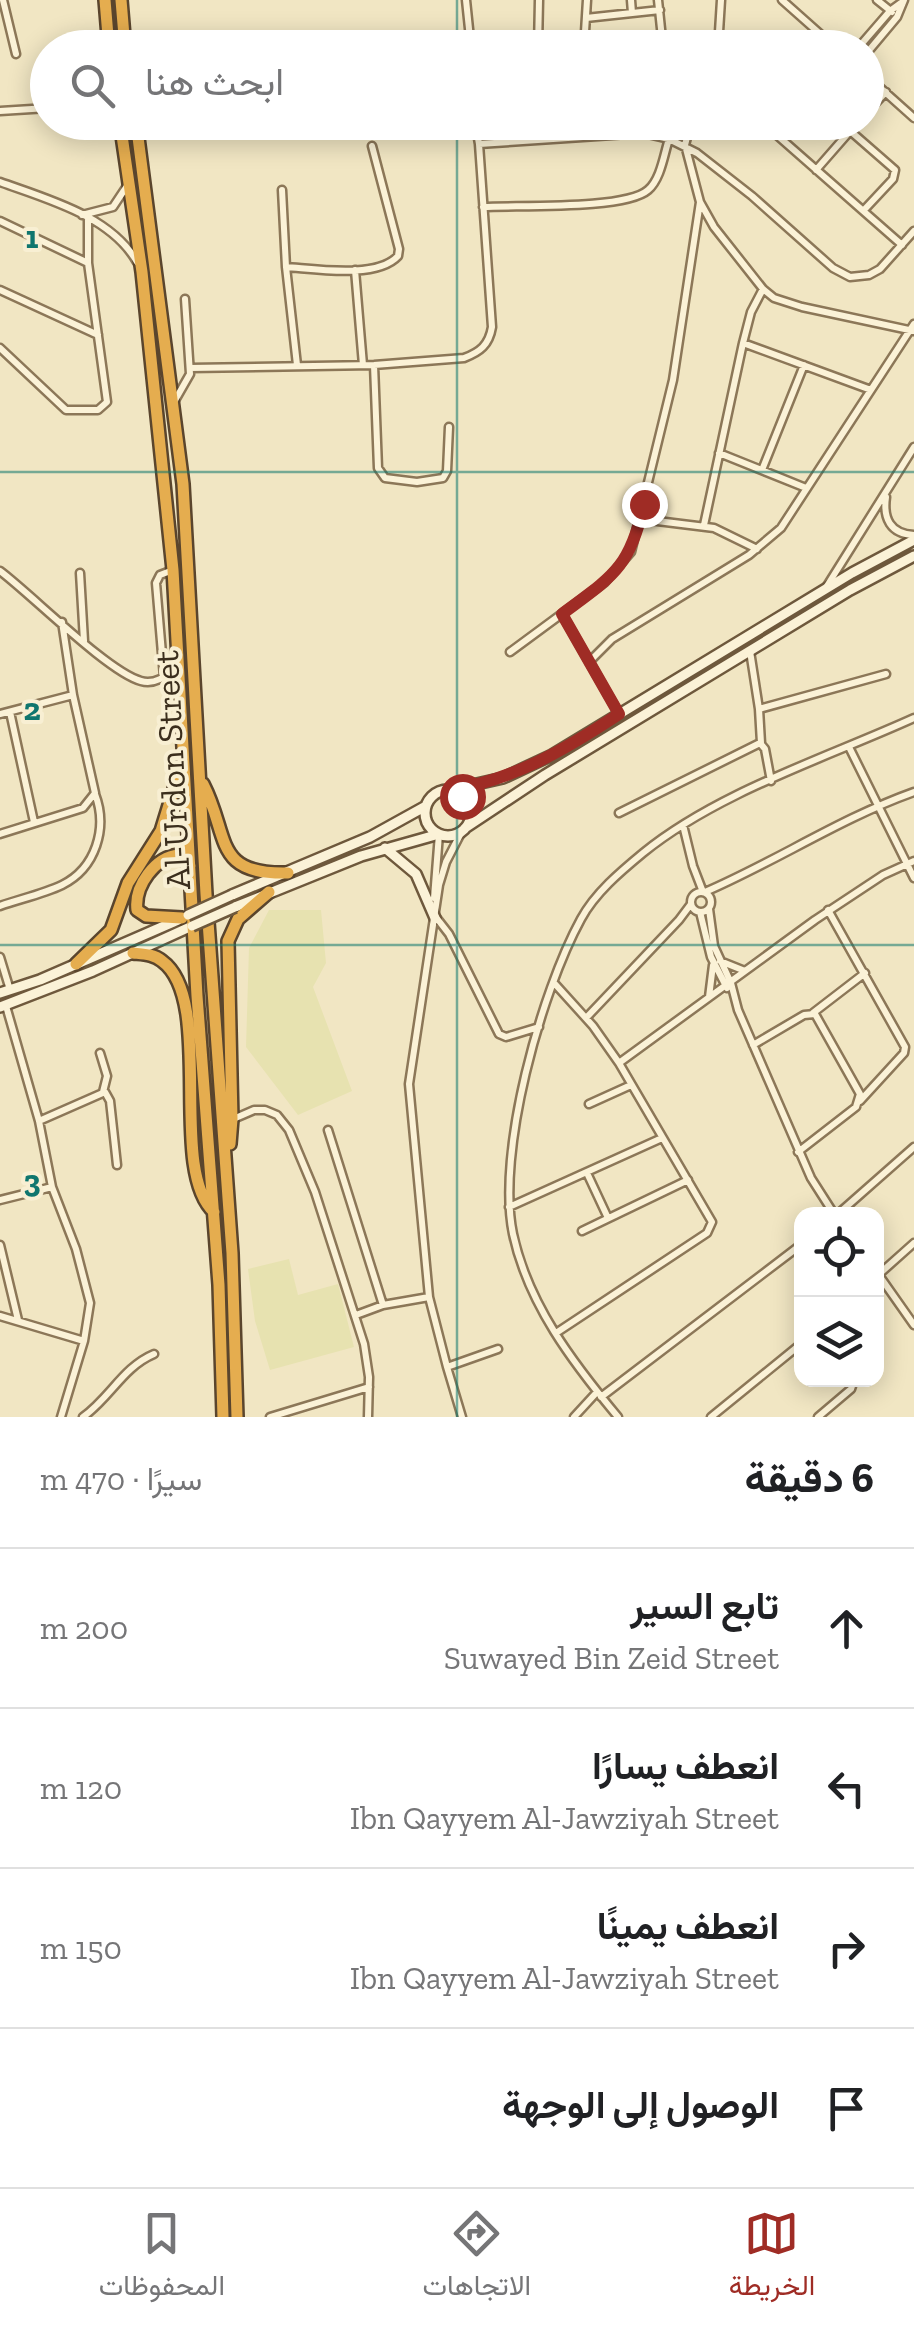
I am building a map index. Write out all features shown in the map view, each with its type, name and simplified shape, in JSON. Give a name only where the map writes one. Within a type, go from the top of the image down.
[{"type":"highway","points":[[106,0],[108,30]]},
{"type":"highway","points":[[121,0],[124,30]]},
{"type":"highway","name":"Al-Urdon Street","points":[[122,140],[142,272],[173,570],[197,996],[214,1212],[223,1417]]},
{"type":"highway","name":"Al-Urdon Street","points":[[138,140],[183,484],[200,779],[227,1122]]},
{"type":"highway","points":[[76,964],[111,930],[128,883],[161,832],[184,757]]},
{"type":"highway","points":[[200,779],[234,859],[257,873],[288,872]]},
{"type":"highway","points":[[187,919],[143,915],[136,899],[150,872],[170,856],[185,858],[191,869]]},
{"type":"highway","points":[[237,1417],[228,1193],[228,941],[238,918],[269,892]]},
{"type":"highway","points":[[133,953],[162,960],[182,992],[196,1172],[203,1198],[214,1212]]},
{"type":"main road","points":[[3,1007],[133,953],[232,895],[382,831],[426,806],[433,796],[492,782],[533,766],[914,537]]},
{"type":"main road","points":[[5,992],[187,919],[235,906],[385,848],[439,834],[448,836],[463,829],[513,794],[914,556]]},
{"type":"main road","points":[[450,790],[462,796],[470,808],[463,829]]},
{"type":"main road","points":[[426,806],[426,819],[439,834]]},
{"type":"main road","points":[[385,848],[416,874],[435,918]]},
{"type":"street","points":[[3,0],[16,54]]},
{"type":"street","points":[[466,0],[469,30]]},
{"type":"street","points":[[538,30],[539,0]]},
{"type":"street","points":[[585,30],[587,0]]},
{"type":"street","points":[[631,0],[632,13]]},
{"type":"street","points":[[658,0],[662,30]]},
{"type":"street","points":[[720,30],[722,0]]},
{"type":"street","points":[[877,0],[893,14]]},
{"type":"street","points":[[786,1],[817,30]]},
{"type":"street","points":[[882,30],[903,1]]},
{"type":"street","points":[[586,18],[660,10]]},
{"type":"street","points":[[877,30],[893,14]]},
{"type":"street","points":[[886,92],[914,118]]},
{"type":"street","points":[[0,111],[30,109]]},
{"type":"street","points":[[190,368],[374,365],[464,358],[485,346],[492,327],[478,140]]},
{"type":"street","points":[[479,144],[517,140]]},
{"type":"street","points":[[483,207],[634,198],[652,186],[669,140]]},
{"type":"street","points":[[674,140],[752,196],[844,275],[855,278],[874,273],[914,231]]},
{"type":"street","points":[[589,662],[612,639],[757,549],[780,528],[912,329],[774,298],[714,227],[700,202],[686,140]]},
{"type":"street","points":[[782,140],[902,244]]},
{"type":"street","points":[[816,170],[842,140]]},
{"type":"street","points":[[860,140],[895,172],[864,210]]},
{"type":"street","points":[[286,268],[355,270],[384,267],[394,261],[400,250],[372,146]]},
{"type":"street","points":[[86,216],[113,206],[128,181]]},
{"type":"street","points":[[0,182],[86,216],[123,243],[142,272]]},
{"type":"street","points":[[282,190],[296,365]]},
{"type":"street","points":[[510,652],[624,564],[631,552],[673,380],[700,202]]},
{"type":"street","points":[[0,348],[63,408],[76,412],[98,410],[107,398],[88,263],[86,216]]},
{"type":"street","points":[[0,221],[88,263]]},
{"type":"street","points":[[355,270],[363,365]]},
{"type":"street","points":[[704,526],[743,343],[764,289]]},
{"type":"street","points":[[0,290],[98,335]]},
{"type":"street","points":[[173,403],[186,386],[190,368],[185,299]]},
{"type":"street","points":[[743,343],[870,390]]},
{"type":"street","points":[[374,365],[378,468],[385,478],[416,482],[442,478],[447,471],[449,427]]},
{"type":"street","points":[[762,470],[804,365]]},
{"type":"street","points":[[825,590],[914,447]]},
{"type":"street","points":[[719,453],[807,488]]},
{"type":"street","points":[[886,496],[885,515],[891,526],[914,537]]},
{"type":"street","points":[[641,519],[704,526],[757,549]]},
{"type":"street","points":[[901,562],[914,565]]},
{"type":"street","points":[[164,677],[156,583],[160,576],[173,570]]},
{"type":"street","points":[[0,571],[84,642],[138,680],[148,682],[164,677],[179,666]]},
{"type":"street","points":[[80,573],[84,642]]},
{"type":"street","points":[[562,614],[619,714]]},
{"type":"street","points":[[0,906],[66,884],[94,853],[102,829],[102,811],[73,696],[62,622]]},
{"type":"street","points":[[750,651],[760,744],[772,781]]},
{"type":"street","points":[[759,709],[886,674]]},
{"type":"street","points":[[0,714],[73,696]]},
{"type":"street","points":[[10,712],[34,822]]},
{"type":"street","points":[[618,1417],[556,1333],[532,1289],[509,1207],[514,1136],[540,1027],[568,947],[590,905],[634,861],[683,825],[914,718]]},
{"type":"street","points":[[619,813],[760,744]]},
{"type":"street","points":[[849,747],[914,878]]},
{"type":"street","points":[[694,894],[727,885],[877,807],[914,792]]},
{"type":"street","points":[[0,834],[83,808],[95,793]]},
{"type":"street","points":[[586,1018],[691,904],[692,866],[683,825]]},
{"type":"street","points":[[462,1417],[429,1297],[409,1084],[442,875],[463,829]]},
{"type":"street","points":[[439,834],[433,889],[435,918],[449,934],[499,1034],[506,1037],[540,1027]]},
{"type":"street","points":[[619,1064],[729,987],[828,910],[904,863],[914,861]]},
{"type":"street","points":[[692,866],[711,899]]},
{"type":"street","points":[[708,999],[716,962],[709,909],[711,899],[727,885]]},
{"type":"street","points":[[691,904],[699,912],[716,962],[798,1152],[831,1207]]},
{"type":"street","points":[[679,920],[709,909]]},
{"type":"street","points":[[798,1152],[860,1101],[904,1053],[905,1047],[828,910]]},
{"type":"street","points":[[0,958],[5,992]]},
{"type":"street","points":[[716,962],[746,972]]},
{"type":"street","points":[[753,1045],[813,1013],[865,972]]},
{"type":"street","points":[[555,984],[619,1064],[711,1217],[712,1226],[556,1333]]},
{"type":"street","points":[[3,1007],[39,1120],[52,1187],[89,1293],[90,1313],[84,1341],[61,1417]]},
{"type":"street","points":[[813,1013],[832,1039],[860,1101]]},
{"type":"street","points":[[100,1052],[107,1076],[103,1092]]},
{"type":"street","points":[[589,1104],[630,1085]]},
{"type":"street","points":[[39,1120],[103,1092]]},
{"type":"street","points":[[103,1092],[110,1101],[118,1165]]},
{"type":"street","points":[[227,1122],[254,1110],[265,1110],[278,1116],[302,1154],[364,1344],[370,1386],[368,1417]]},
{"type":"street","points":[[328,1130],[383,1305]]},
{"type":"street","points":[[509,1207],[662,1138]]},
{"type":"street","points":[[844,1207],[914,1147]]},
{"type":"street","points":[[586,1172],[608,1218]]},
{"type":"street","points":[[582,1231],[688,1180]]},
{"type":"street","points":[[0,1200],[52,1187]]},
{"type":"street","points":[[884,1268],[914,1243]]},
{"type":"street","points":[[0,1245],[18,1320]]},
{"type":"street","points":[[574,1417],[599,1394],[794,1250]]},
{"type":"street","points":[[884,1284],[914,1325]]},
{"type":"street","points":[[356,1315],[383,1305],[429,1297]]},
{"type":"street","points":[[0,1316],[84,1341]]},
{"type":"street","points":[[447,1367],[498,1349]]},
{"type":"street","points":[[717,1415],[794,1350]]},
{"type":"street","points":[[83,1417],[134,1364],[154,1354]]},
{"type":"street","points":[[270,1417],[370,1386]]},
{"type":"street","points":[[818,1417],[852,1387]]},
{"type":"shaded area","points":[[269,910],[321,910],[326,963],[313,987],[352,1091],[298,1115],[246,1047],[249,948]]},
{"type":"shaded area","points":[[289,1259],[298,1295],[338,1284],[354,1347],[270,1370],[255,1321],[248,1269]]},
{"type":"route","points":[[462,796],[450,790],[492,782],[533,766],[619,714],[562,614],[624,564],[636,540],[644,504]]}]
